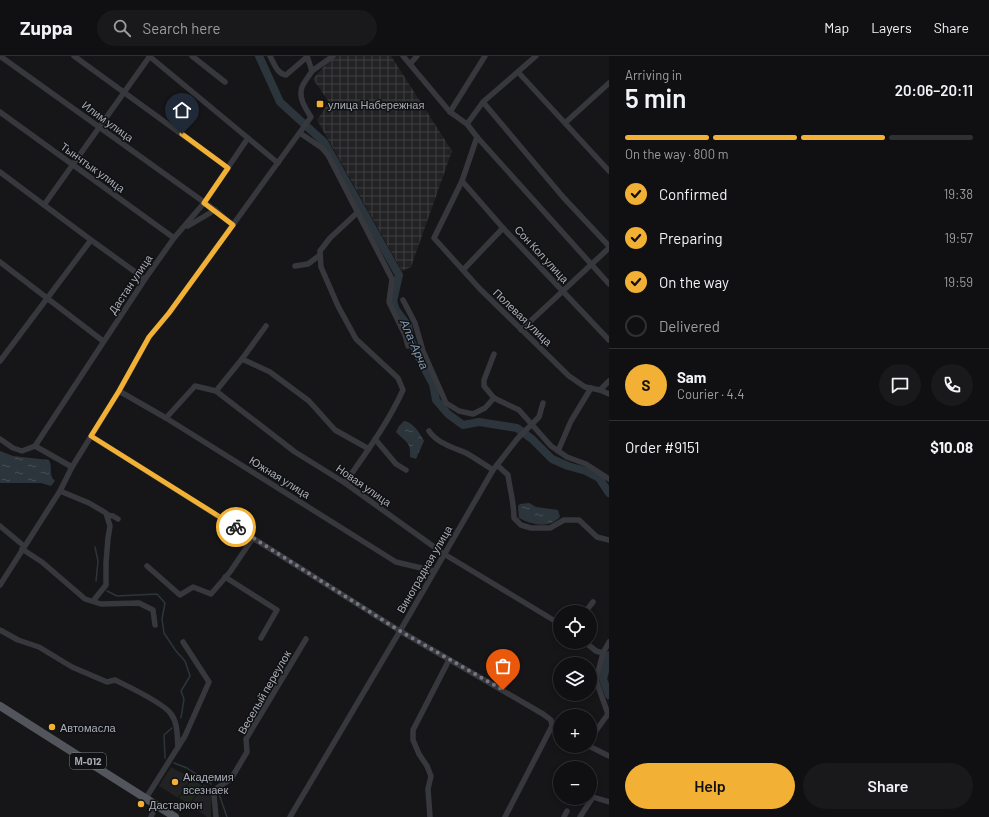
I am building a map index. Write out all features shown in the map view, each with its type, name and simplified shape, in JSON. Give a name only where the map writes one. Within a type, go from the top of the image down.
[{"type":"main road","name":"М-012","points":[[0,706],[175,817]]},
{"type":"street","name":"Илим улица","points":[[0,56],[215,210],[233,225]]},
{"type":"street","points":[[74,56],[228,168]]},
{"type":"street","points":[[44,205],[150,56],[278,163]]},
{"type":"street","points":[[192,56],[225,82]]},
{"type":"street","points":[[270,56],[279,72],[282,74],[286,75],[307,56],[312,71]]},
{"type":"street","points":[[0,585],[60,491],[72,467],[119,391],[149,337],[169,313],[311,118],[301,94],[302,87],[312,71],[333,56]]},
{"type":"street","points":[[403,56],[450,112],[467,124],[477,138],[609,284]]},
{"type":"street","points":[[410,64],[417,56]]},
{"type":"street","points":[[450,112],[485,56]]},
{"type":"street","points":[[467,124],[483,102],[536,56]]},
{"type":"street","points":[[518,72],[609,172]]},
{"type":"street","points":[[565,123],[609,83]]},
{"type":"street","points":[[483,102],[563,197],[609,247],[521,330]]},
{"type":"street","name":"Тынчтык улица","points":[[0,112],[174,238]]},
{"type":"street","points":[[300,133],[322,148],[328,155],[392,279],[389,302],[405,335],[408,346]]},
{"type":"street","name":"Дастан улица","points":[[35,446],[145,279],[174,238],[204,203],[248,138]]},
{"type":"street","points":[[462,181],[477,138]]},
{"type":"street","points":[[0,172],[145,279]]},
{"type":"street","name":"Сон Кол улица","points":[[462,181],[503,228],[609,340]]},
{"type":"street","name":"Полевая улица","points":[[462,181],[434,238],[521,330],[569,376],[585,387],[600,390],[609,394]]},
{"type":"street","points":[[180,232],[192,222],[215,210]]},
{"type":"street","points":[[345,483],[369,449],[396,406],[403,390],[398,378],[356,339],[338,306],[320,267],[320,251],[330,238],[358,212]]},
{"type":"street","points":[[463,270],[503,228]]},
{"type":"street","points":[[0,361],[91,240]]},
{"type":"street","points":[[295,266],[308,264],[320,255]]},
{"type":"street","points":[[0,262],[103,341]]},
{"type":"street","points":[[404,300],[415,323],[423,351],[446,403],[459,411],[473,414],[485,408],[494,398]]},
{"type":"street","points":[[216,391],[266,326]]},
{"type":"street","points":[[494,354],[484,380],[484,386],[494,398],[518,410],[551,446],[558,451],[568,457],[586,464],[609,479]]},
{"type":"street","points":[[242,359],[270,372],[309,401],[335,430],[369,449]]},
{"type":"street","points":[[600,390],[609,381]]},
{"type":"street","name":"Новая улица","points":[[166,418],[195,386],[216,391],[295,452],[345,483],[444,554],[553,620]]},
{"type":"street","points":[[558,451],[572,421],[591,388]]},
{"type":"street","name":"Южная улица","points":[[119,391],[166,418],[396,562],[434,571]]},
{"type":"street","name":"Виноградная улица","points":[[290,817],[495,467],[531,423],[539,417],[543,403]]},
{"type":"street","points":[[429,431],[433,438],[495,467],[508,475],[511,496],[514,503],[514,518],[521,525],[531,528],[550,528],[564,520],[579,520],[597,537],[609,540]]},
{"type":"street","points":[[91,436],[400,631],[551,720],[552,726],[505,817]]},
{"type":"street","points":[[0,439],[13,448],[22,451],[35,446],[72,467]]},
{"type":"street","points":[[375,439],[396,464],[406,470]]},
{"type":"street","points":[[60,491],[118,519]]},
{"type":"street","points":[[93,601],[106,584],[106,562],[110,526],[107,515]]},
{"type":"street","points":[[0,526],[85,599],[101,604],[139,603],[153,610],[155,625]]},
{"type":"street","points":[[147,566],[180,595],[193,587],[211,594],[254,538]]},
{"type":"street","points":[[225,577],[277,610],[261,638]]},
{"type":"street","points":[[591,605],[594,602]]},
{"type":"street","points":[[0,630],[18,640],[39,647],[72,668],[107,682],[115,680],[158,703],[171,713],[177,727],[178,747]]},
{"type":"street","name":"Веселый переулок","points":[[216,817],[214,795],[217,788],[231,778],[247,752],[246,739],[306,639]]},
{"type":"street","points":[[146,798],[185,736],[208,682],[183,642]]},
{"type":"street","points":[[597,729],[608,714],[596,680],[603,653],[609,642]]},
{"type":"street","points":[[594,649],[603,653]]},
{"type":"street","points":[[430,817],[428,789],[431,776],[413,740],[413,730],[450,660]]},
{"type":"street","points":[[597,750],[609,756]]},
{"type":"street","points":[[580,817],[593,797],[609,802]]},
{"type":"street","points":[[151,817],[156,805]]},
{"type":"street","points":[[564,817],[567,811]]},
{"type":"shaded area","points":[[336,56],[391,56],[452,151],[411,267],[402,271],[317,120],[329,102],[313,79],[327,63]]},
{"type":"shaded area","name":"Академия всезнаек","points":[[171,767],[191,778],[178,798],[159,786]]},
{"type":"shaded area","points":[[192,779],[202,785],[189,805],[179,798]]},
{"type":"shaded area","name":"Академия всезнаек","points":[[204,784],[211,788],[211,817],[207,817],[190,805]]},
{"type":"water","points":[[404,421],[410,423],[418,431],[424,441],[416,459],[410,457],[409,445],[396,432]]},
{"type":"water","points":[[0,451],[13,456],[49,460],[51,465],[51,474],[55,481],[51,486],[41,483],[0,483]]},
{"type":"water","points":[[529,503],[536,507],[558,510],[560,517],[550,523],[540,525],[519,518],[518,506],[520,504]]},
{"type":"waterway","name":"Ала-Арча","points":[[259,56],[280,102],[324,142],[399,275],[393,301],[396,310],[408,326],[411,341],[433,384],[436,400],[448,414],[463,425],[479,422],[517,428],[532,439],[552,459],[568,466],[586,471],[599,478],[609,493]]},
{"type":"waterway","points":[[95,547],[98,561],[96,581]]},
{"type":"waterway","points":[[107,591],[117,596],[157,594],[165,603],[162,619],[164,633],[185,661],[190,676],[181,691],[184,699],[181,718]]},
{"type":"waterway","name":"Ала-Арча","points":[[609,655],[603,679],[609,695]]},
{"type":"waterway","points":[[165,758],[164,735],[172,728]]},
{"type":"waterway","points":[[174,763],[187,768],[211,784]]},
{"type":"waterway","points":[[219,794],[227,817]]},
{"type":"way so far","points":[[236,527],[400,631],[503,690]]},
{"type":"place","name":"улица Набережная","points":[[320,104]]},
{"type":"place","name":"Автомасла","points":[[52,727]]},
{"type":"place","name":"Академия всезнаек","points":[[175,782]]},
{"type":"place","name":"Дастаркон","points":[[141,804]]},
{"type":"route","points":[[182,134],[228,168],[204,203],[233,225],[169,313],[149,337],[119,391],[91,436],[236,527]]}]
